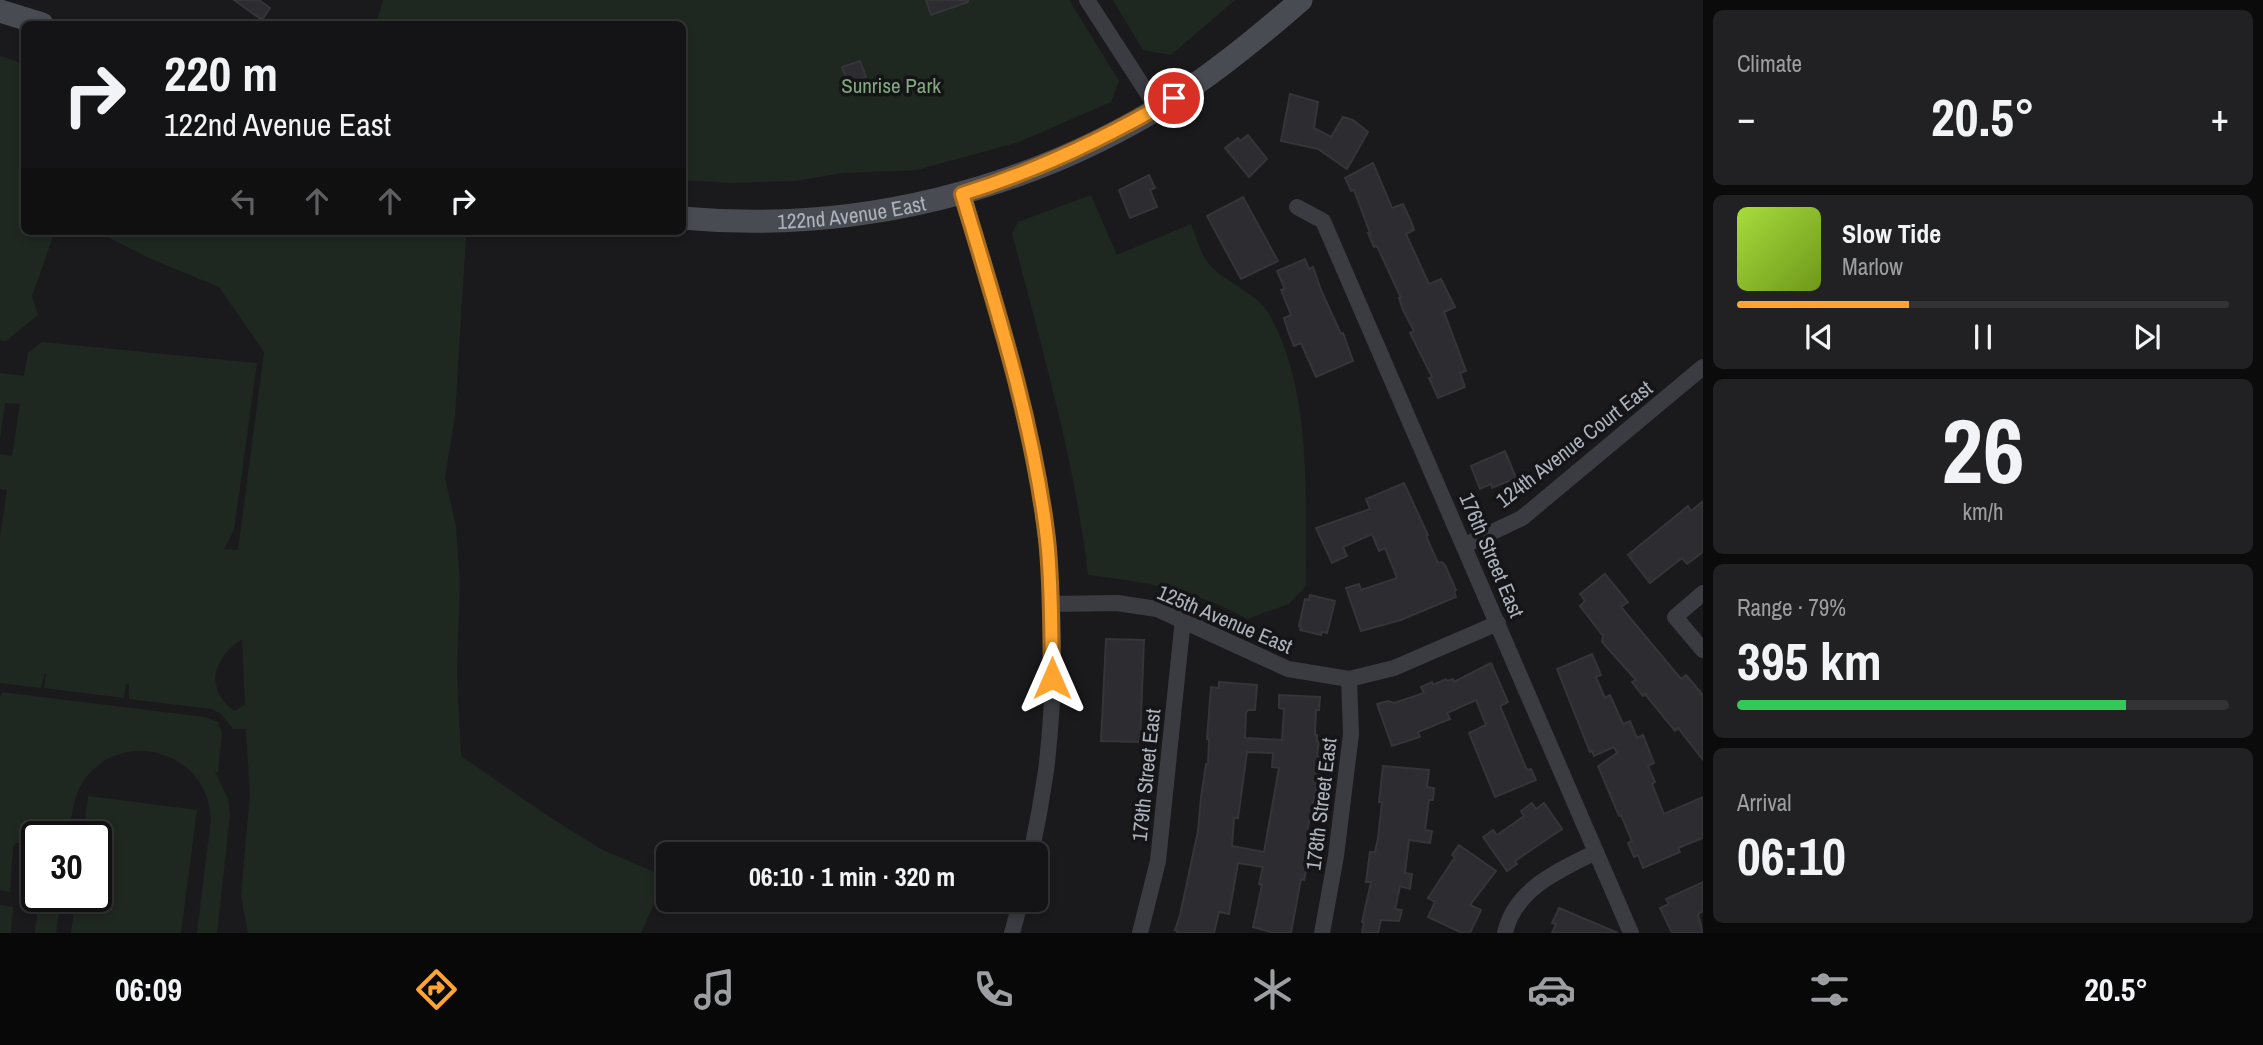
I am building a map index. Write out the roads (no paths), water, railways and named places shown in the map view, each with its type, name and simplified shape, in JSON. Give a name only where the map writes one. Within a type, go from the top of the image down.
[{"type":"street","points":[[1087,0],[1157,108]]},
{"type":"street","name":"122nd Avenue East","points":[[686,218],[734,221],[810,219],[893,210],[962,194],[1012,178],[1048,164],[1157,108],[1205,78],[1301,0]]},
{"type":"street","points":[[0,10],[33,21]]},
{"type":"street","points":[[962,194],[1023,405],[1047,539],[1052,704],[1046,770],[1033,842]]},
{"type":"street","name":"176th Street East","points":[[1297,207],[1323,221],[1631,933]]},
{"type":"street","name":"124th Avenue Court East","points":[[1465,545],[1522,519],[1703,367]]},
{"type":"street","points":[[1703,593],[1675,617],[1703,650]]},
{"type":"street","name":"125th Avenue East","points":[[1051,604],[1117,603],[1157,609],[1289,669],[1349,679],[1394,668],[1498,623]]},
{"type":"street","name":"179th Street East","points":[[1140,933],[1158,861],[1182,619]]},
{"type":"street","name":"178th Street East","points":[[1322,933],[1336,856],[1352,734],[1349,679]]},
{"type":"street","points":[[1506,928],[1522,900],[1552,873],[1596,852]]},
{"type":"street","points":[[1012,933],[1018,912]]},
{"type":"park label","name":"Sunrise Park","points":[[891,85]]}]
